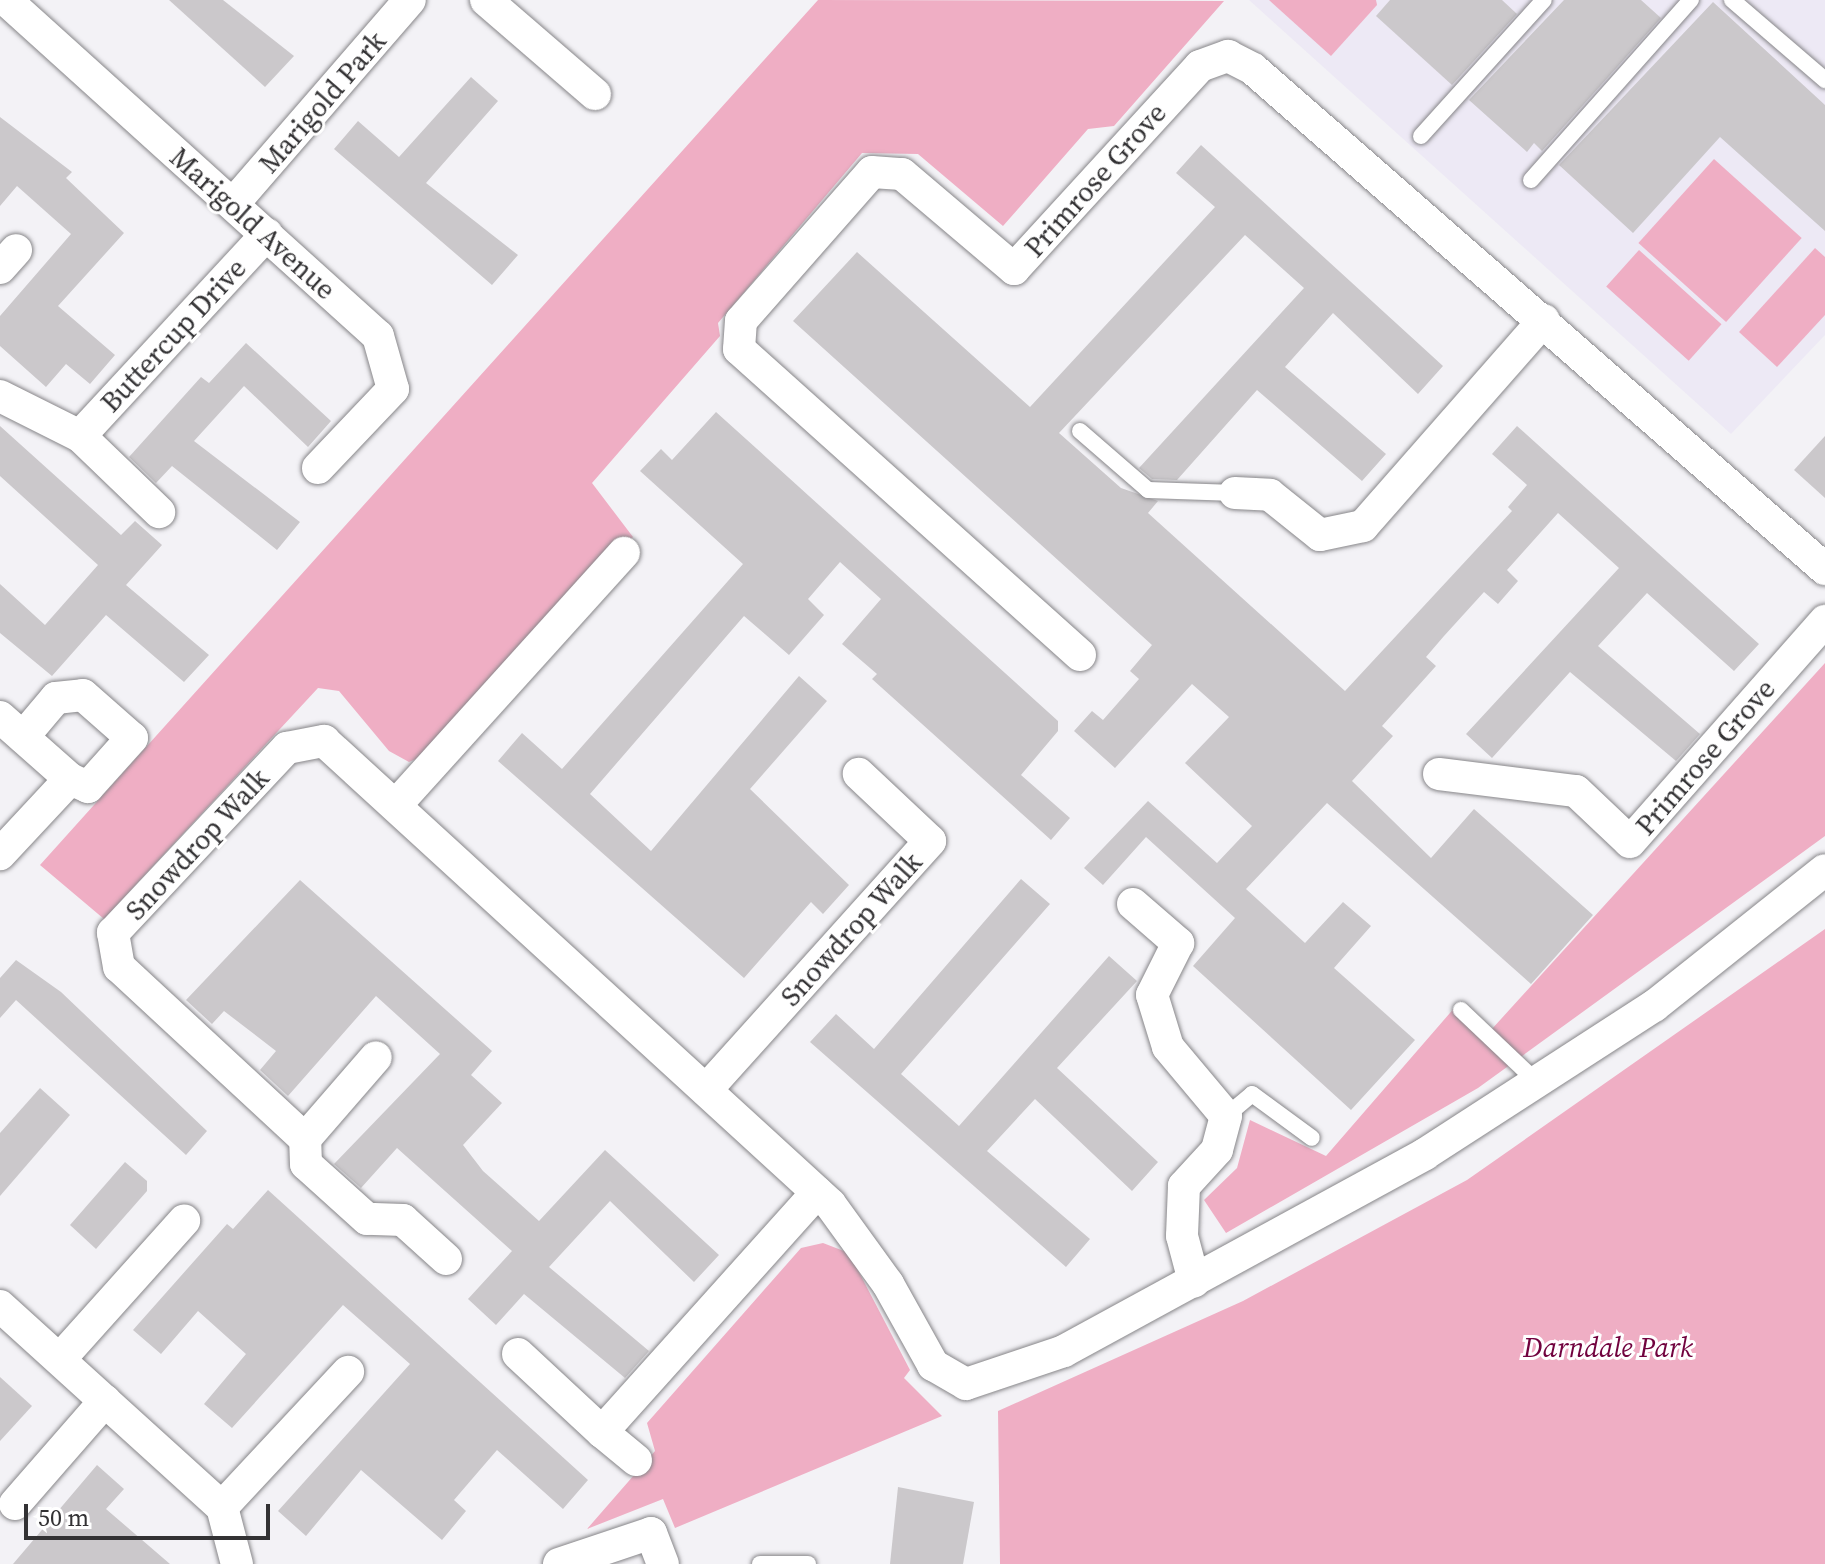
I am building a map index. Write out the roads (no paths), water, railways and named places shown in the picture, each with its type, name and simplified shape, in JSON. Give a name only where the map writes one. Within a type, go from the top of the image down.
[{"type":"street","name":"Marigold Avenue","points":[[6,0],[378,336],[393,389],[318,468]]},
{"type":"street","name":"Marigold Park","points":[[233,204],[410,0]]},
{"type":"street","points":[[486,0],[595,94]]},
{"type":"street","name":"Primrose Grove","points":[[1080,655],[739,349],[741,321],[872,172],[902,174],[1014,269],[1200,66],[1228,56],[1544,320],[1825,569]]},
{"type":"street","name":"Buttercup Drive","points":[[80,436],[267,234]]},
{"type":"street","points":[[1235,493],[1270,495],[1320,535],[1363,526],[1544,320]]},
{"type":"street","name":"Buttercup Drive","points":[[0,396],[80,436],[159,512]]},
{"type":"street","points":[[396,805],[624,553]]},
{"type":"street","name":"Primrose Grove","points":[[1439,774],[1576,791],[1630,842],[1825,621]]},
{"type":"street","points":[[83,695],[132,738],[88,787],[70,779],[12,727],[56,698],[83,695]]},
{"type":"street","name":"Snowdrop Walk","points":[[446,1259],[403,1220],[367,1219],[306,1164],[305,1139],[119,967],[113,933],[287,748],[324,741],[817,1192],[888,1284],[933,1365],[966,1384],[1064,1351],[1194,1281]]},
{"type":"street","name":"Snowdrop Walk","points":[[706,1090],[930,841],[859,774]]},
{"type":"street","points":[[0,854],[70,779]]},
{"type":"street","points":[[1133,904],[1178,943],[1152,995],[1168,1047],[1226,1116],[1217,1150],[1184,1186],[1182,1236],[1194,1281],[1425,1154],[1654,1006],[1825,870]]},
{"type":"street","points":[[305,1139],[376,1057]]},
{"type":"street","points":[[602,1432],[817,1192]]},
{"type":"street","points":[[60,1359],[184,1221]]},
{"type":"street","points":[[0,1306],[222,1507],[237,1564]]},
{"type":"street","points":[[518,1354],[636,1460]]},
{"type":"street","points":[[222,1507],[348,1372]]},
{"type":"street","points":[[15,1504],[105,1401]]},
{"type":"street","points":[[559,1564],[651,1533],[663,1564]]},
{"type":"lane","points":[[1421,136],[1544,0]]},
{"type":"lane","points":[[1531,180],[1691,0]]},
{"type":"lane","points":[[1732,0],[1825,80]]},
{"type":"lane","points":[[1080,431],[1148,490],[1235,493]]},
{"type":"lane","points":[[1461,1010],[1537,1082]]},
{"type":"lane","points":[[1226,1116],[1252,1094],[1312,1138]]},
{"type":"lane","points":[[760,1564],[808,1564]]},
{"type":"park label","name":"Darndale Park","points":[[1608,1347]]}]
